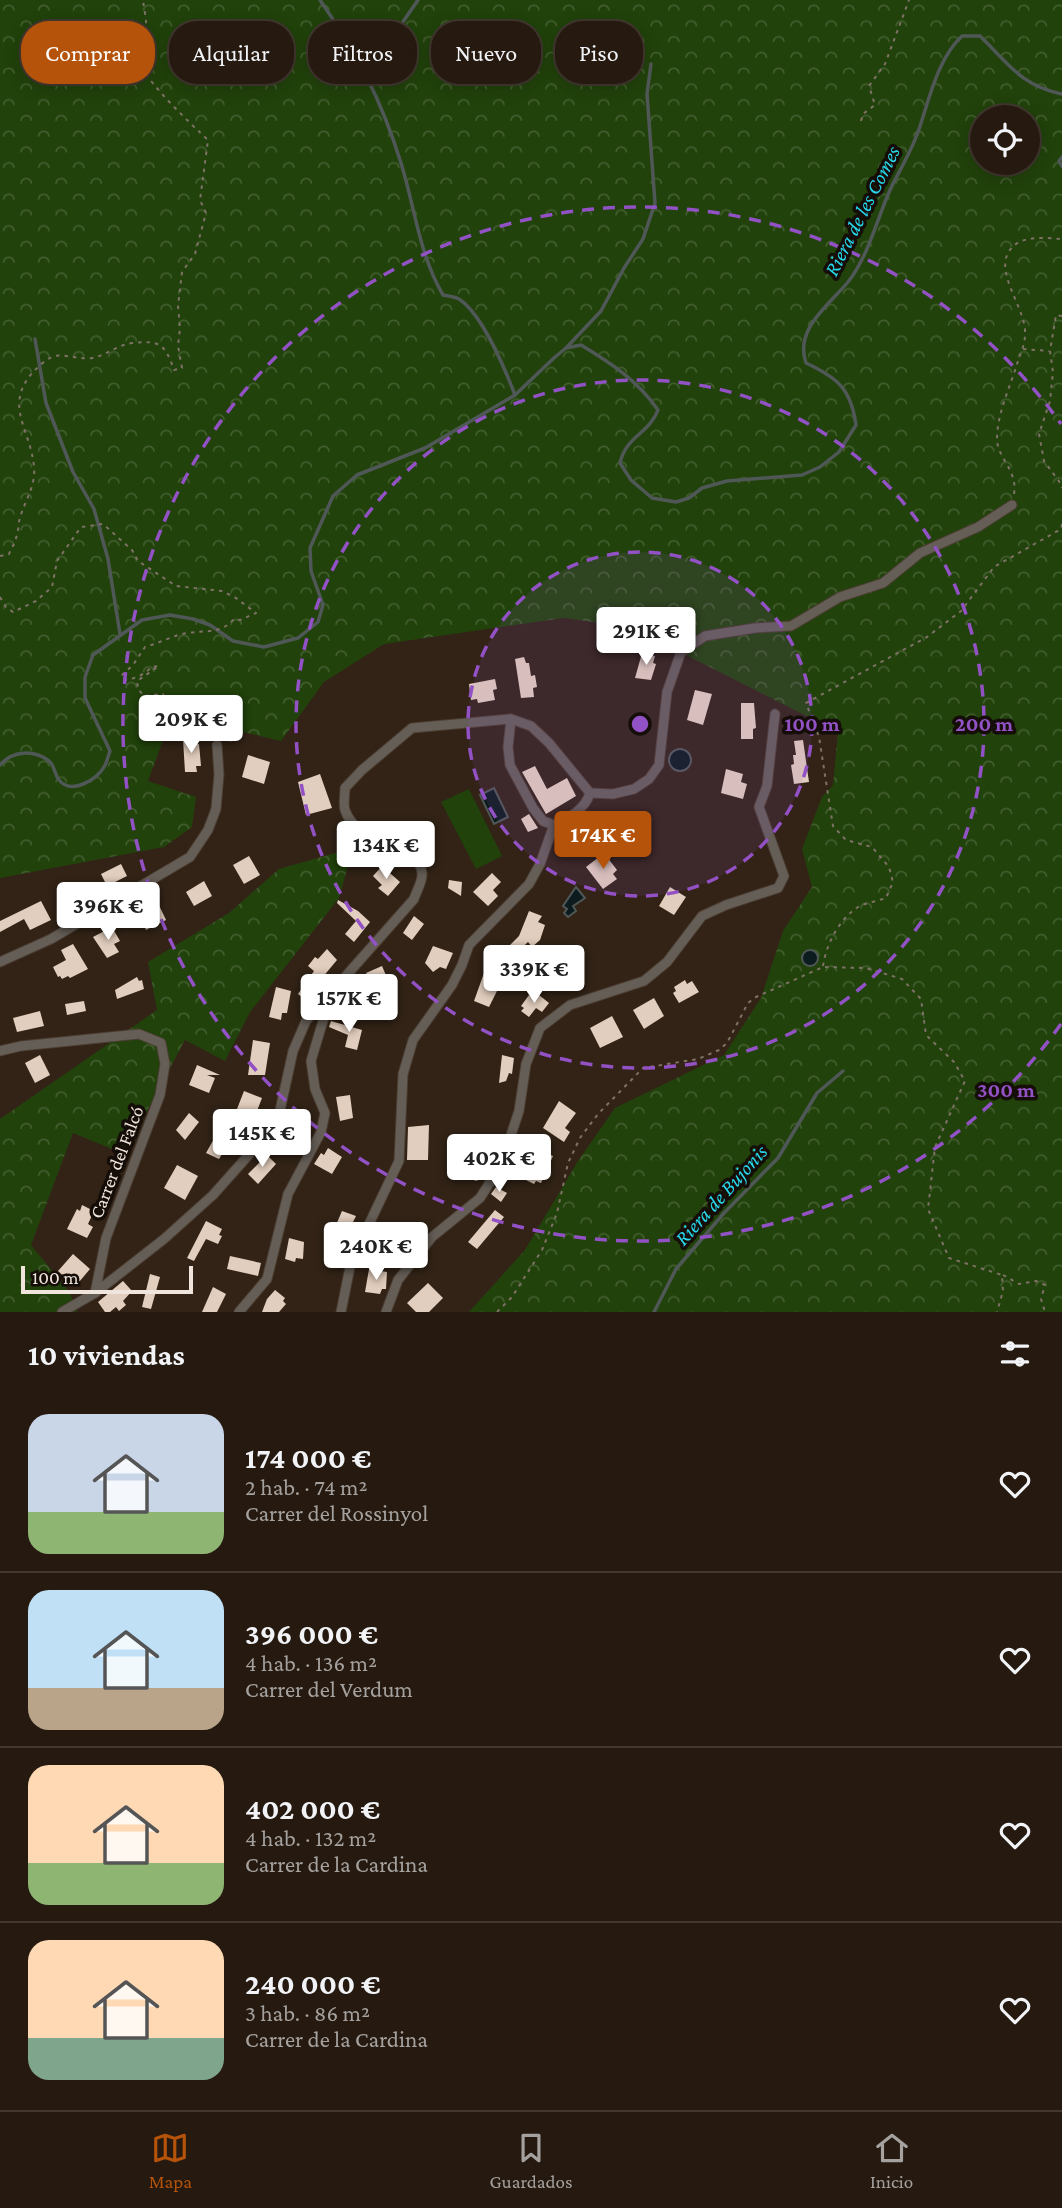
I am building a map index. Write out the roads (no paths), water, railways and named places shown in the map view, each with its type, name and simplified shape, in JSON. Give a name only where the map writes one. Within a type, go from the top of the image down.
[{"type":"street","points":[[341,1312],[351,1262],[399,1161],[403,1074],[414,1040],[452,985],[469,946],[529,884],[540,864],[554,825],[573,815],[589,797],[634,789],[649,779],[659,765],[667,692],[681,652],[705,636],[755,628],[791,626],[840,597],[883,583],[920,553],[978,527],[1012,505]]},
{"type":"street","points":[[386,1312],[398,1280],[432,1237],[480,1198],[501,1165],[519,1111],[526,1064],[540,1028],[570,1005],[644,981],[667,962],[702,916],[778,888],[784,876],[759,807],[767,786],[775,714]]},
{"type":"street","points":[[62,1312],[95,1293],[164,1239],[212,1195],[270,1131],[279,1115],[293,1051],[306,1021],[414,900],[423,875],[419,861],[409,854],[376,842],[359,831],[344,810],[345,788],[362,770],[412,728],[511,719],[531,726],[549,743],[589,797]]},
{"type":"street","points":[[511,719],[508,747],[510,765],[533,808],[543,821],[554,825]]},
{"type":"street","points":[[0,962],[51,939],[190,857],[208,830],[216,809],[219,774],[217,745]]},
{"type":"street","points":[[239,1312],[267,1279],[288,1194],[321,1132],[325,1113],[316,1089],[311,1061],[331,991]]},
{"type":"street","name":"Carrer del Falcó","points":[[0,1051],[21,1046],[139,1034],[161,1043],[165,1064],[160,1095],[106,1238],[95,1293]]},
{"type":"waterway","points":[[320,0],[346,40],[377,98],[401,163],[423,247],[435,279],[443,295],[459,299],[476,317],[492,343],[515,395]]},
{"type":"waterway","points":[[404,21],[418,0]]},
{"type":"waterway","name":"Riera de les Comes","points":[[0,765],[17,754],[30,753],[49,761],[59,780],[70,786],[90,781],[101,772],[110,751],[85,698],[85,677],[93,655],[142,620],[170,615],[193,619],[210,625],[233,641],[264,647],[298,638],[318,622],[323,605],[311,571],[310,548],[333,496],[357,475],[425,448],[515,395],[566,348],[581,345],[603,359],[633,381],[658,410],[649,425],[627,447],[620,463],[631,480],[652,498],[676,502],[689,498],[702,488],[727,481],[802,475],[820,467],[839,452],[856,425],[851,402],[841,386],[827,374],[806,363],[805,339],[815,318],[848,282],[861,261],[890,190],[915,139],[940,68],[953,45],[962,36],[980,36],[1025,79],[1062,94]]},
{"type":"waterway","points":[[566,348],[601,311],[643,239],[655,203],[647,94],[651,64]]},
{"type":"waterway","name":"Riera de les Comes","points":[[1062,157],[1059,161],[1062,166]]},
{"type":"waterway","points":[[35,339],[46,403],[73,472],[94,509],[108,559],[120,634]]},
{"type":"waterway","name":"Riera de Bujonis","points":[[654,1312],[676,1269],[724,1213],[778,1158],[817,1093],[843,1071]]}]
